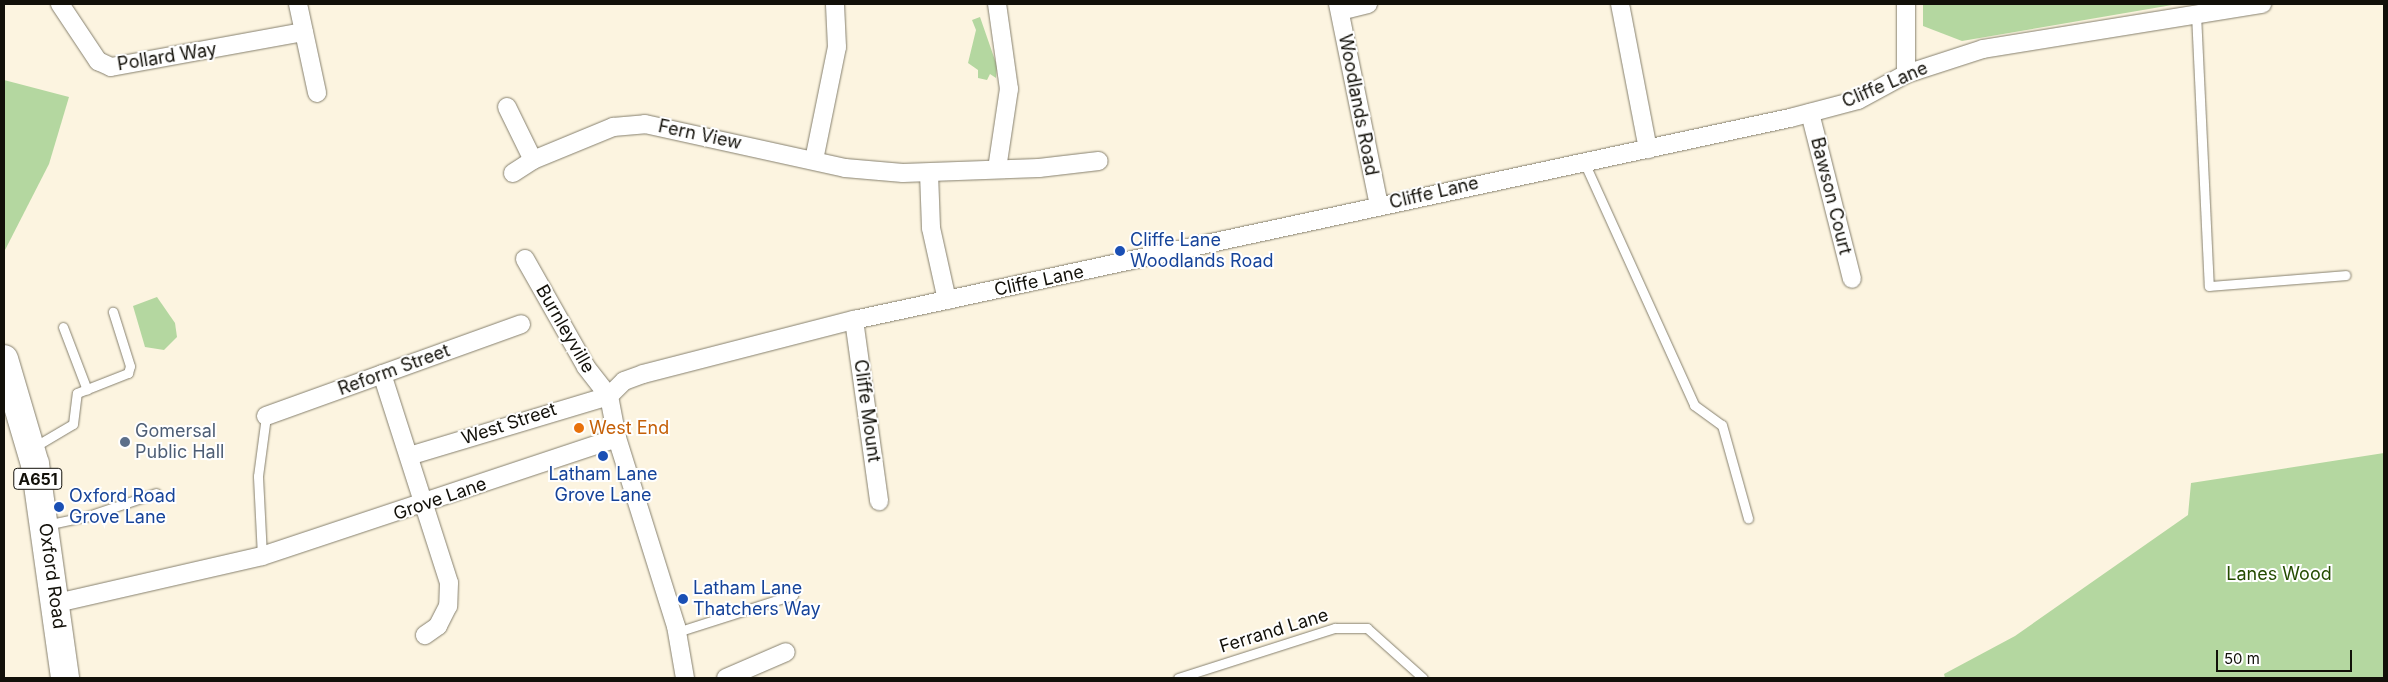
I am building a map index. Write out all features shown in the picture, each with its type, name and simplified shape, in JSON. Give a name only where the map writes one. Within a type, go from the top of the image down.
[{"type":"main road","name":"Oxford Road","points":[[7,375],[31,448],[57,602],[65,678]]},
{"type":"street","name":"Pollard Way","points":[[60,4],[98,61],[111,66],[304,32]]},
{"type":"street","points":[[298,4],[317,93]]},
{"type":"street","points":[[814,160],[838,48],[835,4]]},
{"type":"street","points":[[997,4],[1009,89],[997,169]]},
{"type":"street","points":[[1339,8],[1368,4]]},
{"type":"street","points":[[1620,4],[1648,149]]},
{"type":"street","points":[[1906,4],[1906,74]]},
{"type":"street","name":"Cliffe Lane","points":[[609,396],[624,381],[642,374],[854,320],[1810,113],[1858,100],[1906,74],[1983,49],[2262,4]]},
{"type":"street","name":"Woodlands Road","points":[[1339,8],[1379,206]]},
{"type":"street","points":[[507,107],[533,160]]},
{"type":"street","name":"Bawson Court","points":[[1810,113],[1852,279]]},
{"type":"street","name":"Fern View","points":[[513,172],[533,160],[591,134],[645,124],[846,168],[929,173],[1099,161]]},
{"type":"street","points":[[929,173],[931,228],[947,300]]},
{"type":"street","name":"Burnleyville","points":[[525,259],[590,373],[609,396]]},
{"type":"street","name":"Cliffe Mount","points":[[854,320],[879,501]]},
{"type":"street","name":"Reform Street","points":[[266,416],[521,324]]},
{"type":"street","points":[[382,374],[449,583],[448,606],[438,626],[425,635]]},
{"type":"street","points":[[609,396],[617,438],[677,632],[685,678]]},
{"type":"street","name":"West Street","points":[[409,456],[609,396]]},
{"type":"street","name":"Grove Lane","points":[[57,602],[262,556],[423,505],[617,438]]},
{"type":"street","points":[[726,678],[786,652]]},
{"type":"lane","points":[[2196,14],[2210,286],[2346,275]]},
{"type":"lane","points":[[1584,162],[1694,405],[1722,425],[1748,518]]},
{"type":"lane","points":[[31,448],[73,424],[77,393],[128,373],[130,366],[113,312]]},
{"type":"lane","points":[[63,327],[87,390]]},
{"type":"lane","points":[[262,556],[258,476],[266,416]]},
{"type":"lane","points":[[45,525],[85,517],[156,493]]},
{"type":"lane","points":[[677,632],[793,595]]},
{"type":"lane","name":"Ferrand Lane","points":[[1178,678],[1335,628],[1367,628],[1422,678]]},
{"type":"green space","points":[[1923,4],[2178,4],[1962,41],[1923,26]]},
{"type":"green space","points":[[980,17],[997,66],[996,78],[990,74],[987,80],[978,78],[978,70],[968,63],[976,30],[972,20]]},
{"type":"green space","points":[[4,80],[69,97],[49,164],[4,252]]},
{"type":"green space","points":[[157,297],[175,323],[177,337],[164,350],[145,347],[133,306]]},
{"type":"green space","name":"Lanes Wood","points":[[2384,453],[2384,678],[1945,678],[1944,674],[2015,636],[2188,515],[2191,483]]},
{"type":"place","name":"Cliffe Lane Woodlands Road","points":[[1120,251]]},
{"type":"place","name":"West End","points":[[579,428]]},
{"type":"place","name":"Gomersal Public Hall","points":[[125,442]]},
{"type":"place","name":"Latham Lane Grove Lane","points":[[603,456]]},
{"type":"place","name":"Oxford Road Grove Lane","points":[[59,507]]},
{"type":"place","name":"Latham Lane Thatchers Way","points":[[683,599]]}]
